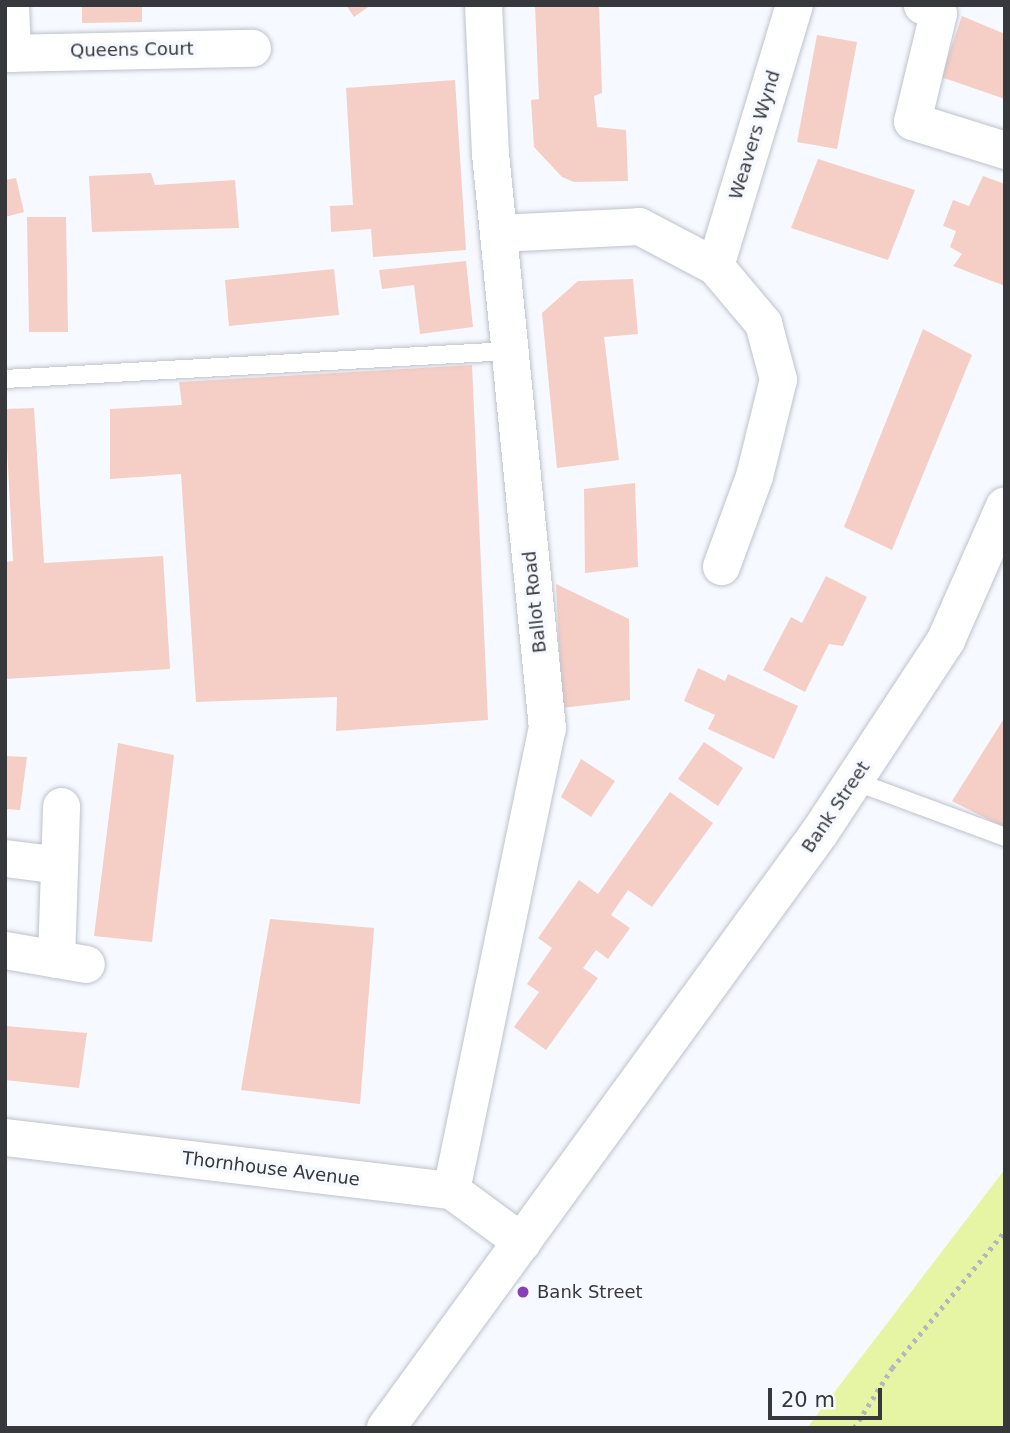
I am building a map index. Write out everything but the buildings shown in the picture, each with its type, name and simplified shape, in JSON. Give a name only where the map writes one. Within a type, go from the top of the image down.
[{"type":"main road","name":"Bank Street","points":[[386,1428],[854,781],[946,640],[1005,506]]},
{"type":"street","name":"Queens Court","points":[[10,5],[9,53],[252,48]]},
{"type":"street","name":"Ballot Road","points":[[451,1191],[547,728],[498,233],[483,5]]},
{"type":"street","name":"Weavers Wynd","points":[[715,266],[794,5]]},
{"type":"street","points":[[922,5],[938,13],[912,121],[1005,150]]},
{"type":"street","points":[[498,233],[639,226],[715,266],[763,323],[778,379],[754,476],[721,566]]},
{"type":"street","points":[[5,950],[71,961],[59,865],[61,806]]},
{"type":"street","points":[[5,858],[59,865]]},
{"type":"street","name":"Thornhouse Avenue","points":[[5,1137],[451,1191],[522,1241]]},
{"type":"lane","points":[[5,379],[509,351]]},
{"type":"lane","points":[[854,781],[1005,837]]},
{"type":"path","points":[[854,1428],[892,1368],[1005,1231]]},
{"type":"green space","points":[[1005,1169],[1005,1428],[807,1428]]},
{"type":"place","name":"Bank Street","points":[[523,1292]]}]
